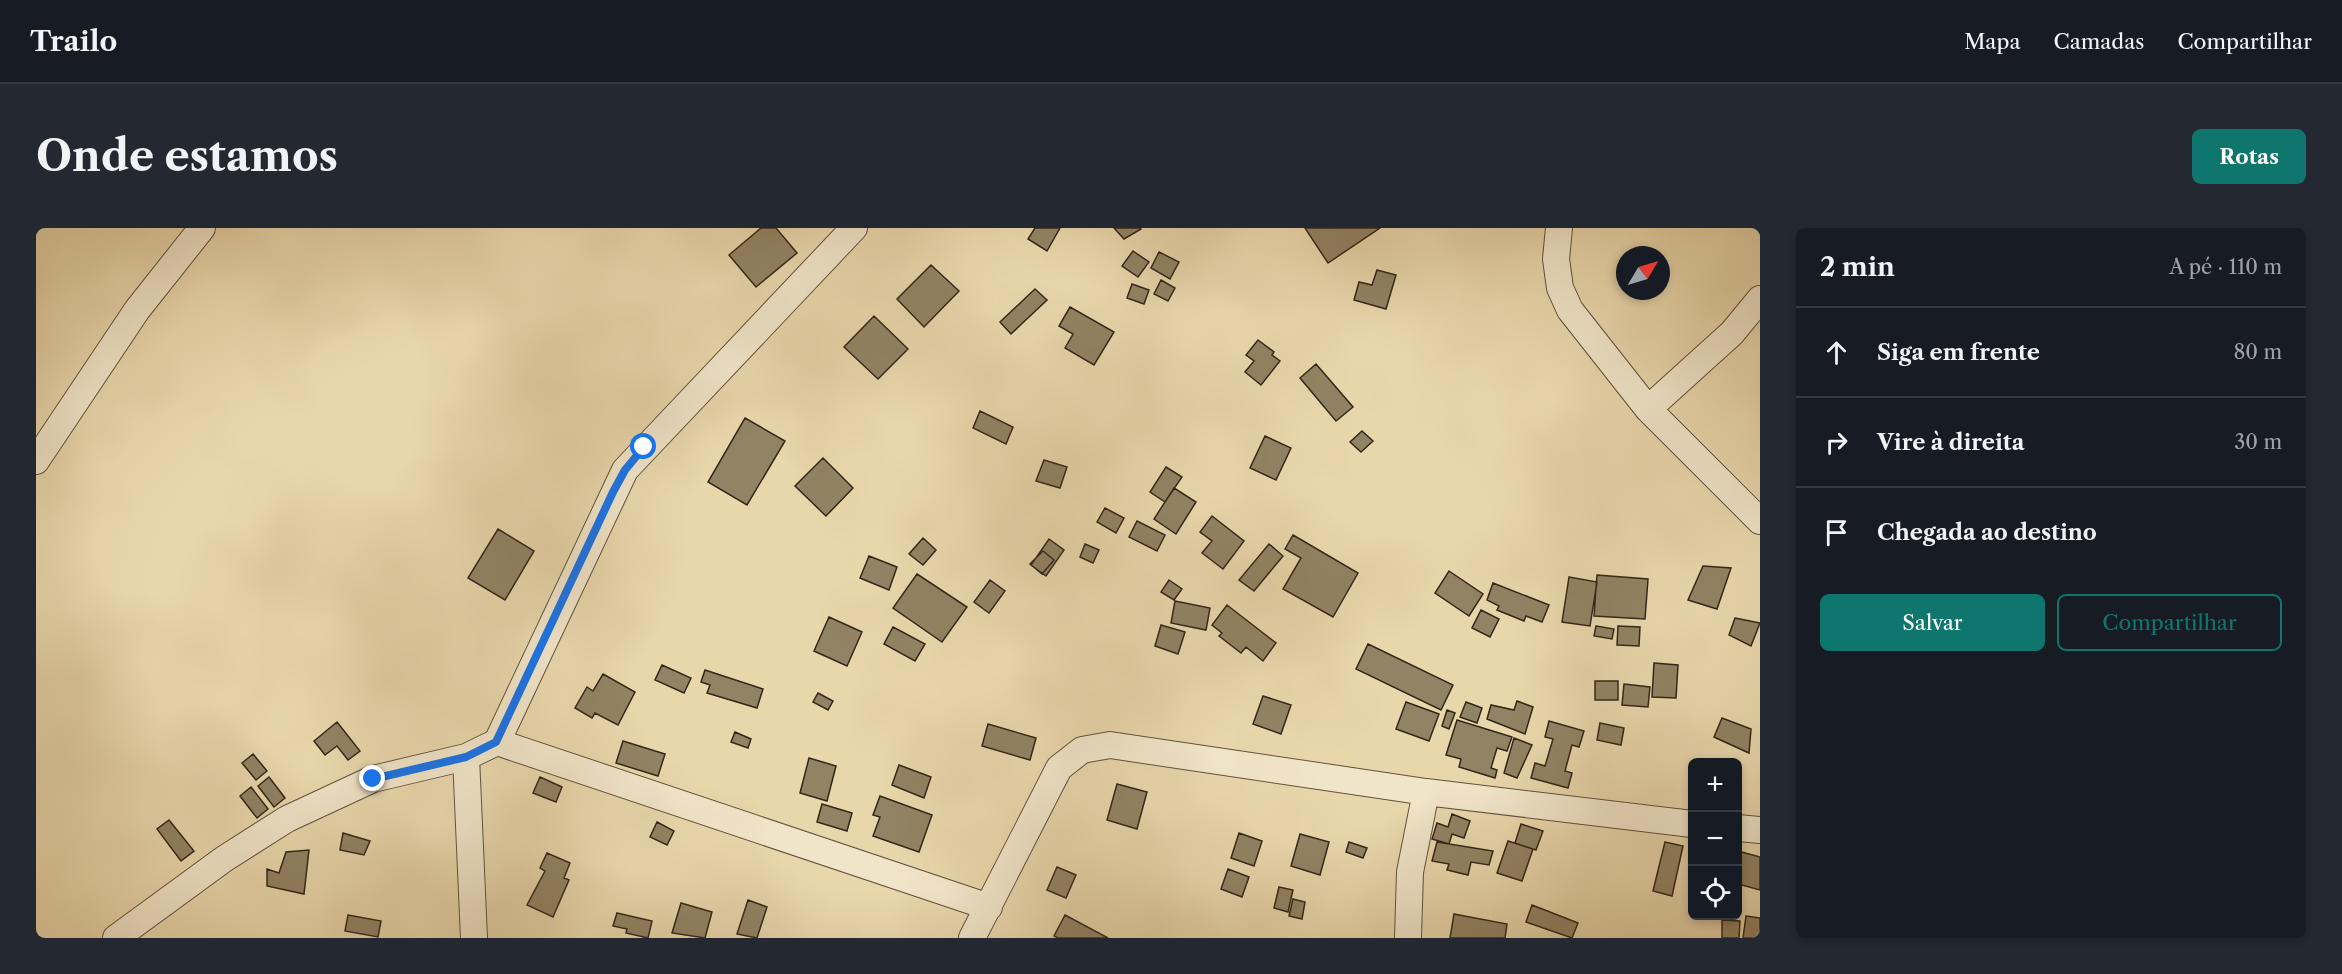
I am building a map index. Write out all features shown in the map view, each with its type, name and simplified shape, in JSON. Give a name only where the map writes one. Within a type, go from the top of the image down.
[{"type":"street","points":[[36,461],[137,310],[202,228]]},
{"type":"street","points":[[116,938],[216,865],[287,819],[373,779],[466,757],[496,742],[625,470],[854,228]]},
{"type":"street","points":[[1560,228],[1556,259],[1560,288],[1570,310],[1648,409],[1760,520]]},
{"type":"street","points":[[1648,409],[1732,333],[1760,299]]},
{"type":"street","points":[[496,742],[989,907]]},
{"type":"street","points":[[972,938],[1059,768],[1082,750],[1110,745],[1426,792],[1688,824]]},
{"type":"street","points":[[466,757],[474,938]]},
{"type":"street","points":[[1408,938],[1410,872],[1426,792]]},
{"type":"street","points":[[1742,828],[1760,830]]},
{"type":"building","points":[[761,228],[776,228],[797,253],[756,287],[729,255]]},
{"type":"building","points":[[1035,228],[1060,228],[1047,251],[1028,239]]},
{"type":"building","points":[[1114,228],[1140,228],[1141,229],[1124,239]]},
{"type":"building","points":[[1305,228],[1380,228],[1328,263]]},
{"type":"building","points":[[1133,251],[1149,262],[1138,277],[1122,266]]},
{"type":"building","points":[[1159,252],[1179,262],[1170,279],[1151,268]]},
{"type":"building","points":[[931,265],[959,291],[924,327],[897,299]]},
{"type":"building","points":[[1377,270],[1396,275],[1386,309],[1354,300],[1359,282],[1372,285]]},
{"type":"building","points":[[1161,280],[1175,288],[1168,301],[1154,294]]},
{"type":"building","points":[[1132,284],[1149,290],[1144,304],[1127,298]]},
{"type":"building","points":[[1035,289],[1047,300],[1011,334],[1000,322]]},
{"type":"building","points":[[1070,307],[1114,332],[1094,365],[1065,348],[1073,334],[1059,326]]},
{"type":"building","points":[[874,316],[908,349],[878,379],[844,347]]},
{"type":"building","points":[[1258,340],[1274,352],[1272,355],[1280,361],[1261,385],[1245,372],[1254,361],[1246,355]]},
{"type":"building","points":[[1316,364],[1353,407],[1336,421],[1300,378]]},
{"type":"building","points":[[980,411],[1013,427],[1006,444],[973,428]]},
{"type":"building","points":[[745,418],[785,441],[747,505],[708,482]]},
{"type":"building","points":[[1362,431],[1373,441],[1361,452],[1350,442]]},
{"type":"building","points":[[1265,436],[1291,448],[1276,480],[1250,468]]},
{"type":"building","points":[[823,458],[853,488],[826,516],[795,486]]},
{"type":"building","points":[[1044,460],[1067,467],[1060,488],[1036,481]]},
{"type":"building","points":[[1166,467],[1182,477],[1165,502],[1150,492]]},
{"type":"building","points":[[1174,488],[1196,502],[1176,534],[1154,519]]},
{"type":"building","points":[[1105,508],[1124,518],[1116,533],[1097,522]]},
{"type":"building","points":[[1212,516],[1244,541],[1223,569],[1202,553],[1212,541],[1200,532]]},
{"type":"building","points":[[1137,521],[1165,535],[1157,551],[1129,537]]},
{"type":"building","points":[[498,529],[534,551],[505,600],[468,578]]},
{"type":"building","points":[[1293,535],[1358,573],[1333,617],[1283,589],[1301,558],[1285,549]]},
{"type":"building","points":[[923,538],[936,550],[923,565],[909,554]]},
{"type":"building","points":[[1049,539],[1064,550],[1046,576],[1031,565]]},
{"type":"building","points":[[1085,544],[1099,550],[1093,563],[1080,557]]},
{"type":"building","points":[[1269,544],[1283,556],[1254,591],[1239,580]]},
{"type":"building","points":[[1043,551],[1054,560],[1042,574],[1030,564]]},
{"type":"building","points":[[869,556],[897,567],[889,590],[860,578]]},
{"type":"building","points":[[1703,566],[1731,568],[1717,609],[1688,600]]},
{"type":"building","points":[[1449,571],[1483,594],[1469,616],[1435,593]]},
{"type":"building","points":[[917,574],[967,607],[942,642],[893,608]]},
{"type":"building","points":[[1597,575],[1648,579],[1645,619],[1594,616]]},
{"type":"building","points":[[1569,577],[1597,582],[1590,626],[1562,622]]},
{"type":"building","points":[[990,580],[1005,591],[989,613],[974,602]]},
{"type":"building","points":[[1169,580],[1182,589],[1174,600],[1161,592]]},
{"type":"building","points":[[1493,583],[1549,605],[1542,622],[1526,616],[1524,621],[1497,610],[1499,606],[1487,600]]},
{"type":"building","points":[[1175,601],[1210,608],[1206,630],[1171,623]]},
{"type":"building","points":[[1227,605],[1276,643],[1263,661],[1246,647],[1241,653],[1219,636],[1222,633],[1212,625]]},
{"type":"building","points":[[1481,610],[1499,619],[1490,637],[1472,628]]},
{"type":"building","points":[[829,617],[862,632],[847,666],[814,651]]},
{"type":"building","points":[[1735,618],[1760,623],[1751,646],[1729,635]]},
{"type":"building","points":[[1161,625],[1185,632],[1178,654],[1155,646]]},
{"type":"building","points":[[1596,626],[1614,629],[1612,639],[1594,636]]},
{"type":"building","points":[[1618,626],[1640,627],[1639,646],[1617,645]]},
{"type":"building","points":[[893,627],[925,644],[915,661],[884,644]]},
{"type":"building","points":[[1368,644],[1453,685],[1441,710],[1356,669]]},
{"type":"building","points":[[1654,663],[1678,665],[1676,698],[1652,697]]},
{"type":"building","points":[[662,665],[691,678],[684,693],[655,680]]},
{"type":"building","points":[[705,670],[763,689],[757,708],[707,693],[710,685],[701,682]]},
{"type":"building","points":[[603,674],[635,692],[618,725],[595,713],[592,718],[575,708],[587,687],[593,691]]},
{"type":"building","points":[[1595,681],[1618,681],[1618,700],[1595,700]]},
{"type":"building","points":[[1624,684],[1650,687],[1648,707],[1622,705]]},
{"type":"building","points":[[818,693],[833,701],[828,710],[813,702]]},
{"type":"building","points":[[1263,696],[1291,705],[1281,734],[1253,724]]},
{"type":"building","points":[[1517,701],[1533,707],[1525,734],[1487,719],[1491,705],[1514,710]]},
{"type":"building","points":[[1406,702],[1439,714],[1429,741],[1396,729]]},
{"type":"building","points":[[1466,702],[1482,708],[1477,723],[1460,717]]},
{"type":"building","points":[[1447,710],[1455,713],[1449,729],[1442,726]]},
{"type":"building","points":[[1722,718],[1751,729],[1749,753],[1714,737]]},
{"type":"building","points":[[1457,720],[1512,737],[1507,751],[1497,748],[1491,768],[1497,770],[1495,778],[1459,767],[1461,759],[1446,755]]},
{"type":"building","points":[[1549,721],[1584,731],[1579,747],[1572,745],[1565,771],[1572,773],[1568,788],[1531,778],[1535,763],[1545,766],[1553,739],[1545,737]]},
{"type":"building","points":[[337,722],[360,751],[348,760],[337,746],[325,755],[314,741]]},
{"type":"building","points":[[1600,723],[1624,728],[1621,745],[1597,740]]},
{"type":"building","points":[[988,724],[1036,738],[1030,760],[982,746]]},
{"type":"building","points":[[735,732],[751,739],[748,748],[731,742]]},
{"type":"building","points":[[1514,738],[1532,745],[1517,778],[1504,773]]},
{"type":"building","points":[[623,741],[665,754],[658,776],[616,763]]},
{"type":"building","points":[[253,754],[267,771],[256,780],[242,763]]},
{"type":"building","points":[[809,758],[836,766],[827,801],[800,793]]},
{"type":"building","points":[[899,765],[931,777],[924,798],[892,785]]},
{"type":"building","points":[[269,777],[285,798],[274,807],[258,786]]},
{"type":"building","points":[[540,777],[562,787],[556,802],[533,793]]},
{"type":"building","points":[[1117,784],[1147,792],[1137,829],[1107,820]]},
{"type":"building","points":[[251,787],[268,809],[257,818],[240,796]]},
{"type":"building","points":[[880,796],[932,815],[919,852],[873,836],[880,817],[873,815]]},
{"type":"building","points":[[822,804],[852,813],[847,831],[817,822]]},
{"type":"building","points":[[1452,814],[1470,821],[1464,838],[1452,834],[1449,844],[1432,839],[1437,823],[1448,827]]},
{"type":"building","points":[[169,820],[194,851],[181,861],[157,829]]},
{"type":"building","points":[[657,822],[674,831],[667,845],[650,837]]},
{"type":"building","points":[[1521,824],[1543,831],[1536,850],[1515,843]]},
{"type":"building","points":[[343,833],[370,841],[364,855],[340,850]]},
{"type":"building","points":[[1239,833],[1262,841],[1254,866],[1231,858]]},
{"type":"building","points":[[1300,834],[1329,842],[1320,875],[1291,866]]},
{"type":"building","points":[[1508,841],[1533,849],[1522,881],[1497,873]]},
{"type":"building","points":[[1349,842],[1367,848],[1363,858],[1346,852]]},
{"type":"building","points":[[1437,842],[1493,851],[1489,865],[1471,862],[1468,875],[1447,870],[1449,864],[1432,861]]},
{"type":"building","points":[[1665,842],[1683,846],[1672,896],[1653,891]]},
{"type":"building","points":[[309,850],[304,894],[267,886],[267,869],[279,873],[286,852]]},
{"type":"building","points":[[1742,852],[1760,857],[1760,890],[1742,885]]},
{"type":"building","points":[[547,853],[570,863],[564,878],[569,880],[553,917],[527,905],[545,871],[540,868]]},
{"type":"building","points":[[1057,867],[1076,875],[1066,898],[1047,890]]},
{"type":"building","points":[[1228,869],[1249,877],[1242,897],[1221,889]]},
{"type":"building","points":[[1279,887],[1293,890],[1288,912],[1274,908]]},
{"type":"building","points":[[1293,899],[1305,902],[1302,919],[1289,916]]},
{"type":"building","points":[[748,900],[767,907],[757,938],[737,934]]},
{"type":"building","points":[[681,903],[712,912],[705,938],[672,933]]},
{"type":"building","points":[[1532,905],[1578,923],[1572,938],[1526,922]]},
{"type":"building","points":[[617,913],[652,921],[648,938],[626,933],[627,929],[613,926]]},
{"type":"building","points":[[1454,914],[1507,924],[1505,938],[1450,938]]},
{"type":"building","points":[[348,915],[381,921],[378,937],[345,931]]},
{"type":"building","points":[[1065,915],[1108,938],[1058,938],[1054,936]]},
{"type":"building","points":[[1746,916],[1760,918],[1760,938],[1743,938]]},
{"type":"building","points":[[1722,920],[1740,921],[1739,938],[1722,938]]},
{"type":"route","points":[[373,779],[466,757],[496,742],[613,492],[625,470],[644,447]]}]
